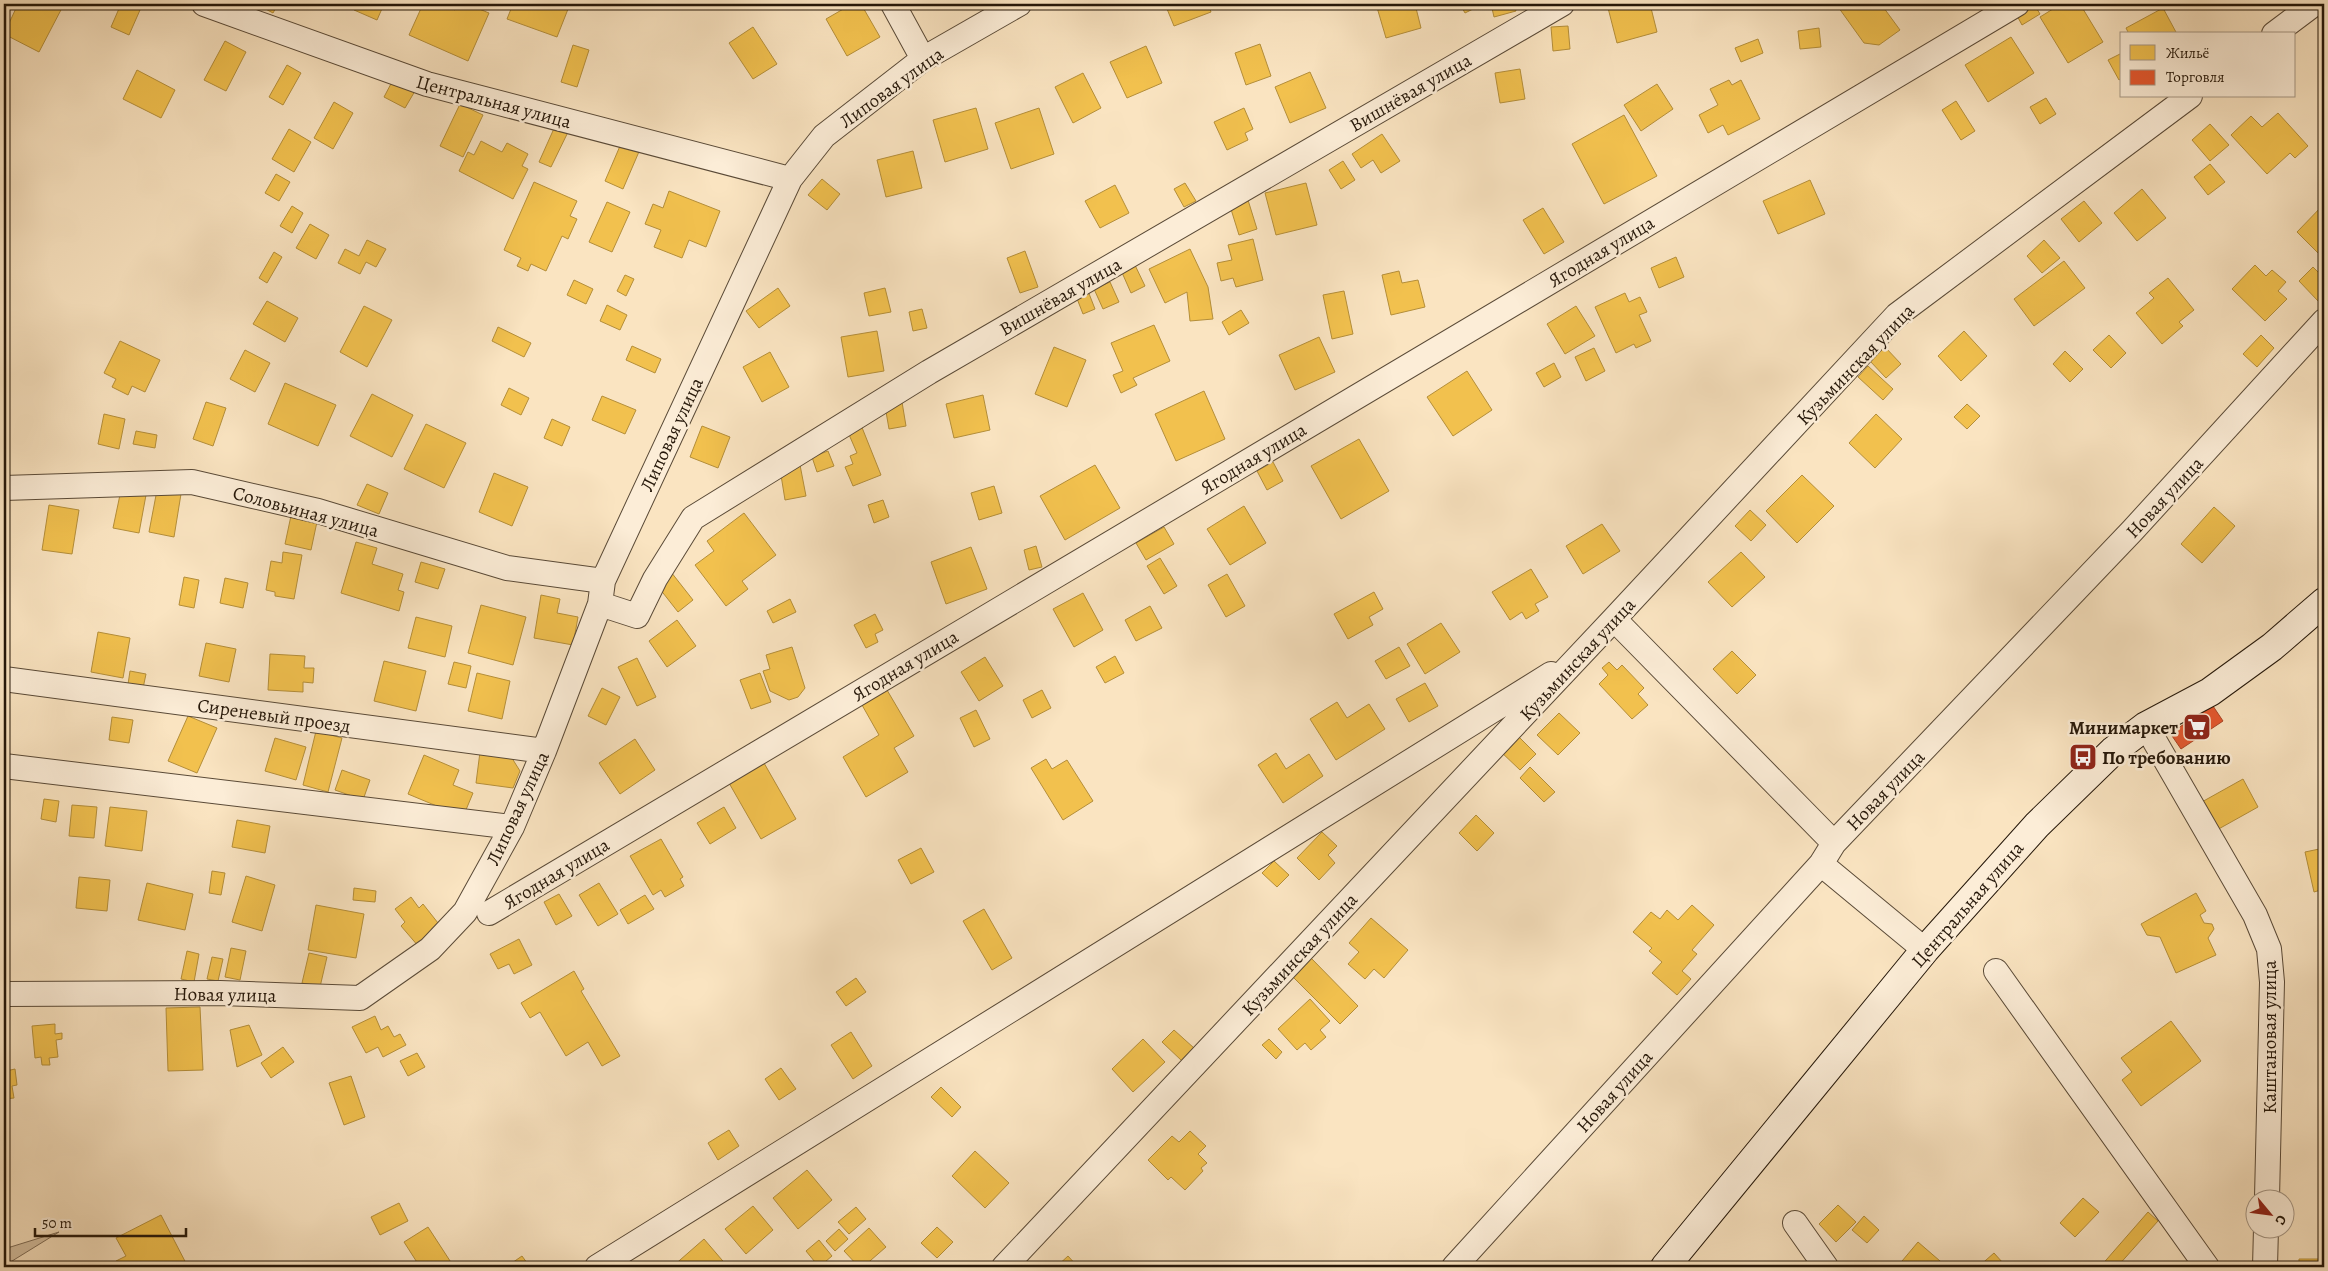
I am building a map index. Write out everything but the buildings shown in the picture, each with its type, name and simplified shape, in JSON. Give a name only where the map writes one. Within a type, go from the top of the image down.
[{"type":"street","name":"Центральная улица","points":[[204,4],[427,84],[790,179]]},
{"type":"street","points":[[893,4],[923,59]]},
{"type":"street","name":"Липовая улица","points":[[430,949],[466,912],[512,827],[544,751],[601,592],[790,179],[824,136],[923,59],[1019,4]]},
{"type":"street","name":"Вишнёвая улица","points":[[601,592],[637,616],[655,579],[693,518],[928,372],[1562,4]]},
{"type":"street","name":"Ягодная улица","points":[[488,913],[2017,4]]},
{"type":"street","points":[[2277,32],[2314,4]]},
{"type":"street","name":"Кузьминская улица","points":[[1004,1267],[1614,620],[1897,316],[2187,98]]},
{"type":"street","name":"Новая улица","points":[[1454,1267],[1821,864],[1834,843],[2132,531],[2324,321]]},
{"type":"street","name":"Соловьиная улица","points":[[4,488],[192,482],[318,511],[507,568],[601,592]]},
{"type":"street","name":"Центральная улица","points":[[1665,1267],[1925,950],[2037,826],[2113,751],[2146,726],[2210,692],[2272,648],[2324,602]]},
{"type":"street","points":[[1614,620],[1834,843]]},
{"type":"street","points":[[597,1267],[1579,656]]},
{"type":"street","name":"Сиреневый проезд","points":[[4,679],[544,751]]},
{"type":"street","name":"Каштановая улица","points":[[2146,726],[2255,915],[2269,949],[2272,982],[2267,1188]]},
{"type":"street","points":[[4,766],[512,827]]},
{"type":"street","points":[[1821,864],[1925,950]]},
{"type":"street","name":"Новая улица","points":[[4,994],[220,993],[360,998],[430,949]]},
{"type":"street","points":[[1996,971],[2207,1267]]},
{"type":"street","points":[[1795,1223],[1826,1267]]},
{"type":"street","points":[[2265,1267],[2266,1238]]},
{"type":"shaded area","points":[[59,1232],[4,1266],[4,1249]]},
{"type":"place","name":"Минимаркет","points":[[2197,727]]},
{"type":"place","name":"По требованию","points":[[2083,757]]}]
